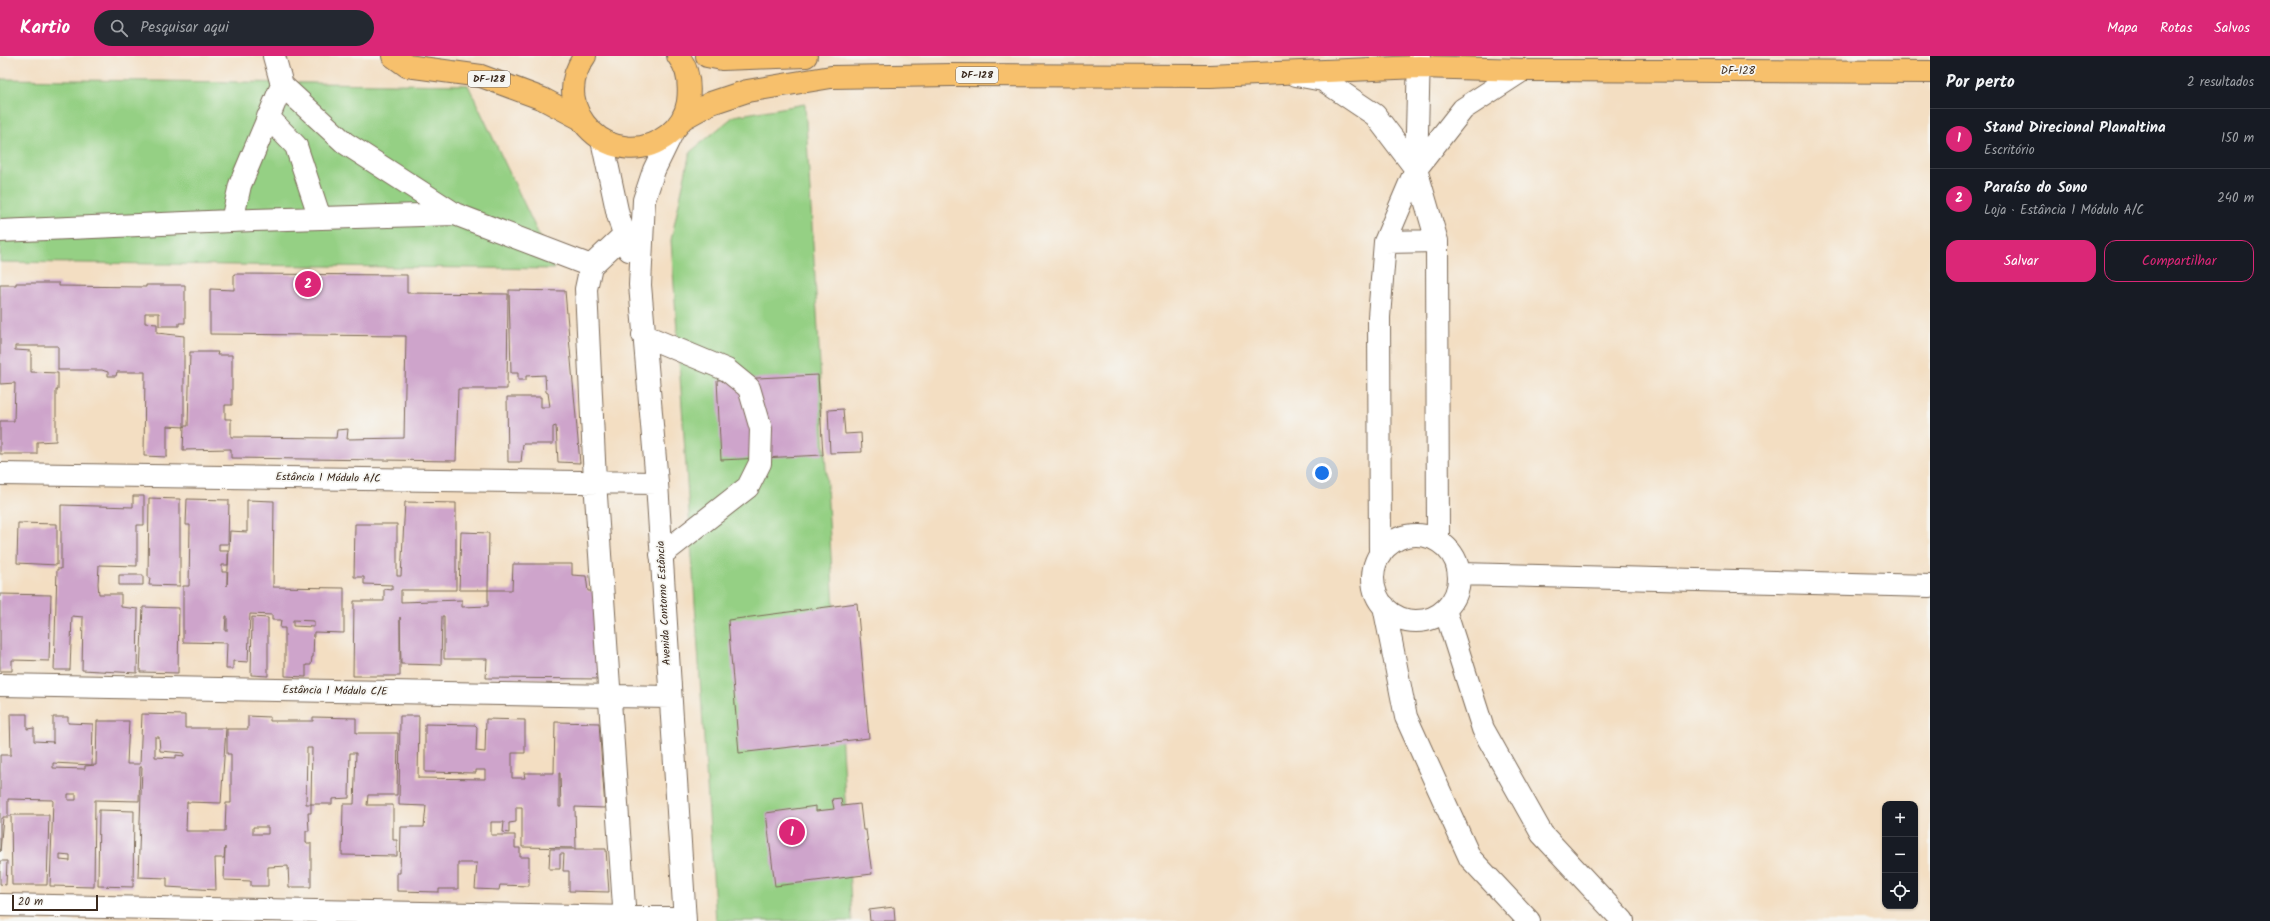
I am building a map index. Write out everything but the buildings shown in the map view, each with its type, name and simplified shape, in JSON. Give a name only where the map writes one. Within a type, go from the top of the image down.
[{"type":"main road","name":"DF-128","points":[[393,56],[407,66],[480,76],[543,99],[581,119]]},
{"type":"main road","name":"DF-128","points":[[584,56],[575,75],[573,90],[575,105],[581,119],[590,132],[602,140],[616,146],[632,148],[646,146],[661,140],[677,125],[711,103],[747,91],[831,77],[952,75],[1210,76],[1419,62],[1523,70],[1930,72]]},
{"type":"main road","points":[[677,125],[688,105],[689,90],[687,74],[678,56]]},
{"type":"main road","points":[[707,56],[722,59],[806,56]]},
{"type":"main road","points":[[1243,56],[1257,73]]},
{"type":"main road","points":[[1279,72],[1327,60],[1335,56]]},
{"type":"main road","points":[[1506,56],[1523,70]]},
{"type":"street","points":[[274,56],[282,85],[345,143],[455,214],[591,266]]},
{"type":"street","points":[[1419,62],[1416,169],[1437,241],[1438,540]]},
{"type":"street","points":[[1380,556],[1379,317],[1385,242],[1416,169],[1463,109],[1523,70]]},
{"type":"street","points":[[1279,72],[1323,80],[1375,115],[1416,169]]},
{"type":"street","points":[[232,221],[240,185],[282,85]]},
{"type":"street","points":[[268,117],[296,146],[320,218]]},
{"type":"street","name":"Avenida Contorno Estância","points":[[677,125],[654,170],[644,200],[640,285],[657,483],[669,698],[684,919]]},
{"type":"street","name":"Avenida Contorno Estância","points":[[602,140],[624,235],[640,285]]},
{"type":"street","points":[[0,231],[232,221],[455,214]]},
{"type":"street","points":[[624,235],[591,266],[586,289],[595,481],[608,696],[625,919]]},
{"type":"street","points":[[1385,242],[1437,241]]},
{"type":"street","points":[[644,335],[727,370],[749,388],[760,429],[760,463],[748,487],[661,555]]},
{"type":"street","name":"Estância 1 Módulo A/C","points":[[0,474],[657,483]]},
{"type":"street","points":[[1412,534],[1426,535],[1438,540],[1449,549],[1456,561],[1459,574],[1458,587],[1453,600],[1444,610],[1433,618],[1413,620],[1394,615],[1384,606],[1377,595],[1374,582],[1374,568],[1380,556],[1388,545],[1400,538],[1412,534]]},
{"type":"street","points":[[1459,574],[1930,586]]},
{"type":"street","points":[[1384,606],[1406,717],[1470,858],[1529,921]]},
{"type":"street","points":[[1444,610],[1483,729],[1538,827],[1623,921]]},
{"type":"street","name":"Estância 1 Módulo C/E","points":[[0,685],[669,698]]},
{"type":"street","points":[[0,905],[625,919],[684,919]]},
{"type":"green space","points":[[0,79],[468,85],[555,269],[0,262]]},
{"type":"green space","points":[[805,104],[852,921],[716,921],[671,240],[690,152],[734,116]]},
{"type":"place","name":"Paraíso do Sono","points":[[308,284]]},
{"type":"place","name":"Stand Direcional Planaltina","points":[[792,832]]}]
